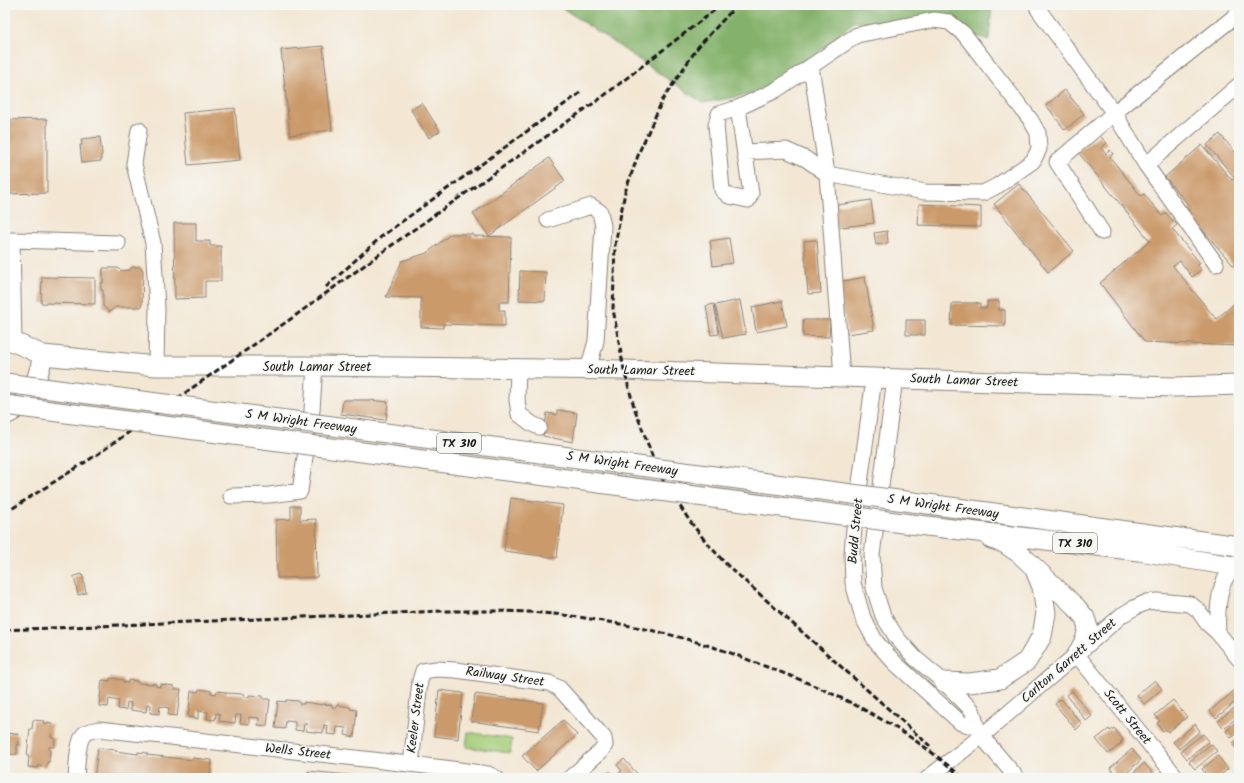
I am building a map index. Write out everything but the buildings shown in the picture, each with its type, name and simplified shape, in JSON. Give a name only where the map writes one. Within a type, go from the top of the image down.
[{"type":"main road","name":"South Lamar Street","points":[[10,340],[43,355],[156,366],[315,366],[588,370],[1160,386],[1239,386]]},
{"type":"main road","points":[[5,415],[19,406],[28,396],[36,383],[43,355]]},
{"type":"main road","name":"S M Wright Freeway","points":[[5,383],[1239,546]]},
{"type":"main road","name":"S M Wright Freeway","points":[[5,405],[910,524],[1139,551],[1238,567]]},
{"type":"main road","points":[[910,524],[993,540],[1004,543],[1019,553],[1033,565],[1085,618],[1088,628],[1085,640],[1077,655]]},
{"type":"main road","points":[[944,682],[969,682],[1000,679],[1027,661],[1042,636],[1046,614],[1042,587],[1033,565]]},
{"type":"street","points":[[1102,232],[1057,162],[1114,113],[1239,13],[1232,5]]},
{"type":"street","points":[[1038,9],[1114,113],[1146,165],[1216,264]]},
{"type":"street","points":[[738,108],[745,152],[752,194],[748,200],[729,196],[722,190],[716,125],[719,114],[738,108],[776,90],[857,35],[934,20],[949,22],[964,34],[1030,119],[1038,133],[1039,149],[1033,161],[997,186],[983,193],[925,192],[827,174],[806,159],[786,150],[745,152]]},
{"type":"street","points":[[811,66],[827,174],[842,377]]},
{"type":"street","points":[[1146,165],[1239,86]]},
{"type":"street","points":[[139,130],[134,164],[154,243],[157,308],[156,366]]},
{"type":"street","points":[[548,220],[591,206],[600,212],[603,226],[596,341],[588,370]]},
{"type":"street","points":[[10,340],[12,240],[118,243]]},
{"type":"street","points":[[231,496],[269,495],[300,491],[312,410],[315,366]]},
{"type":"street","points":[[518,369],[519,414],[532,424],[539,427]]},
{"type":"street","name":"Budd Street","points":[[874,378],[852,554],[853,583],[863,618],[876,642],[895,663],[961,723],[980,731]]},
{"type":"street","name":"Budd Street","points":[[895,378],[872,555],[874,588],[883,616],[897,638],[915,658],[944,682],[972,710],[980,731],[989,745],[1017,778]]},
{"type":"street","points":[[1218,633],[1217,621],[1222,588],[1228,575],[1238,567]]},
{"type":"street","name":"Carlton Garrett Street","points":[[928,778],[980,731],[1077,655],[1122,616],[1147,602],[1158,601],[1190,604],[1198,610],[1207,623],[1218,633],[1239,659]]},
{"type":"street","name":"Scott Street","points":[[1077,655],[1177,778]]},
{"type":"street","name":"Railway Street","points":[[423,671],[436,669],[456,670],[549,683],[559,688],[604,738],[605,745],[601,751],[570,778]]},
{"type":"street","name":"Keeler Street","points":[[411,764],[420,681],[423,671]]},
{"type":"street","name":"Wells Street","points":[[76,778],[80,742],[84,735],[90,731],[99,729],[411,764],[444,773],[488,774],[496,778]]},
{"type":"green space","points":[[558,5],[992,5],[989,40],[933,24],[854,22],[776,90],[703,103]]},
{"type":"green space","points":[[468,732],[512,739],[510,753],[466,747]]},
{"type":"railway","points":[[5,513],[95,456],[292,318],[399,240],[601,98],[721,5]]},
{"type":"railway","points":[[737,5],[698,47],[663,99],[640,150],[625,192],[615,245],[613,309],[624,370],[634,407],[659,474],[689,520],[706,542],[727,565],[930,746]]},
{"type":"railway","points":[[326,287],[382,236],[580,93]]},
{"type":"railway","points":[[5,630],[442,611],[527,612],[578,617],[682,638],[729,652],[808,683],[848,701],[886,722],[923,746],[963,778]]}]
